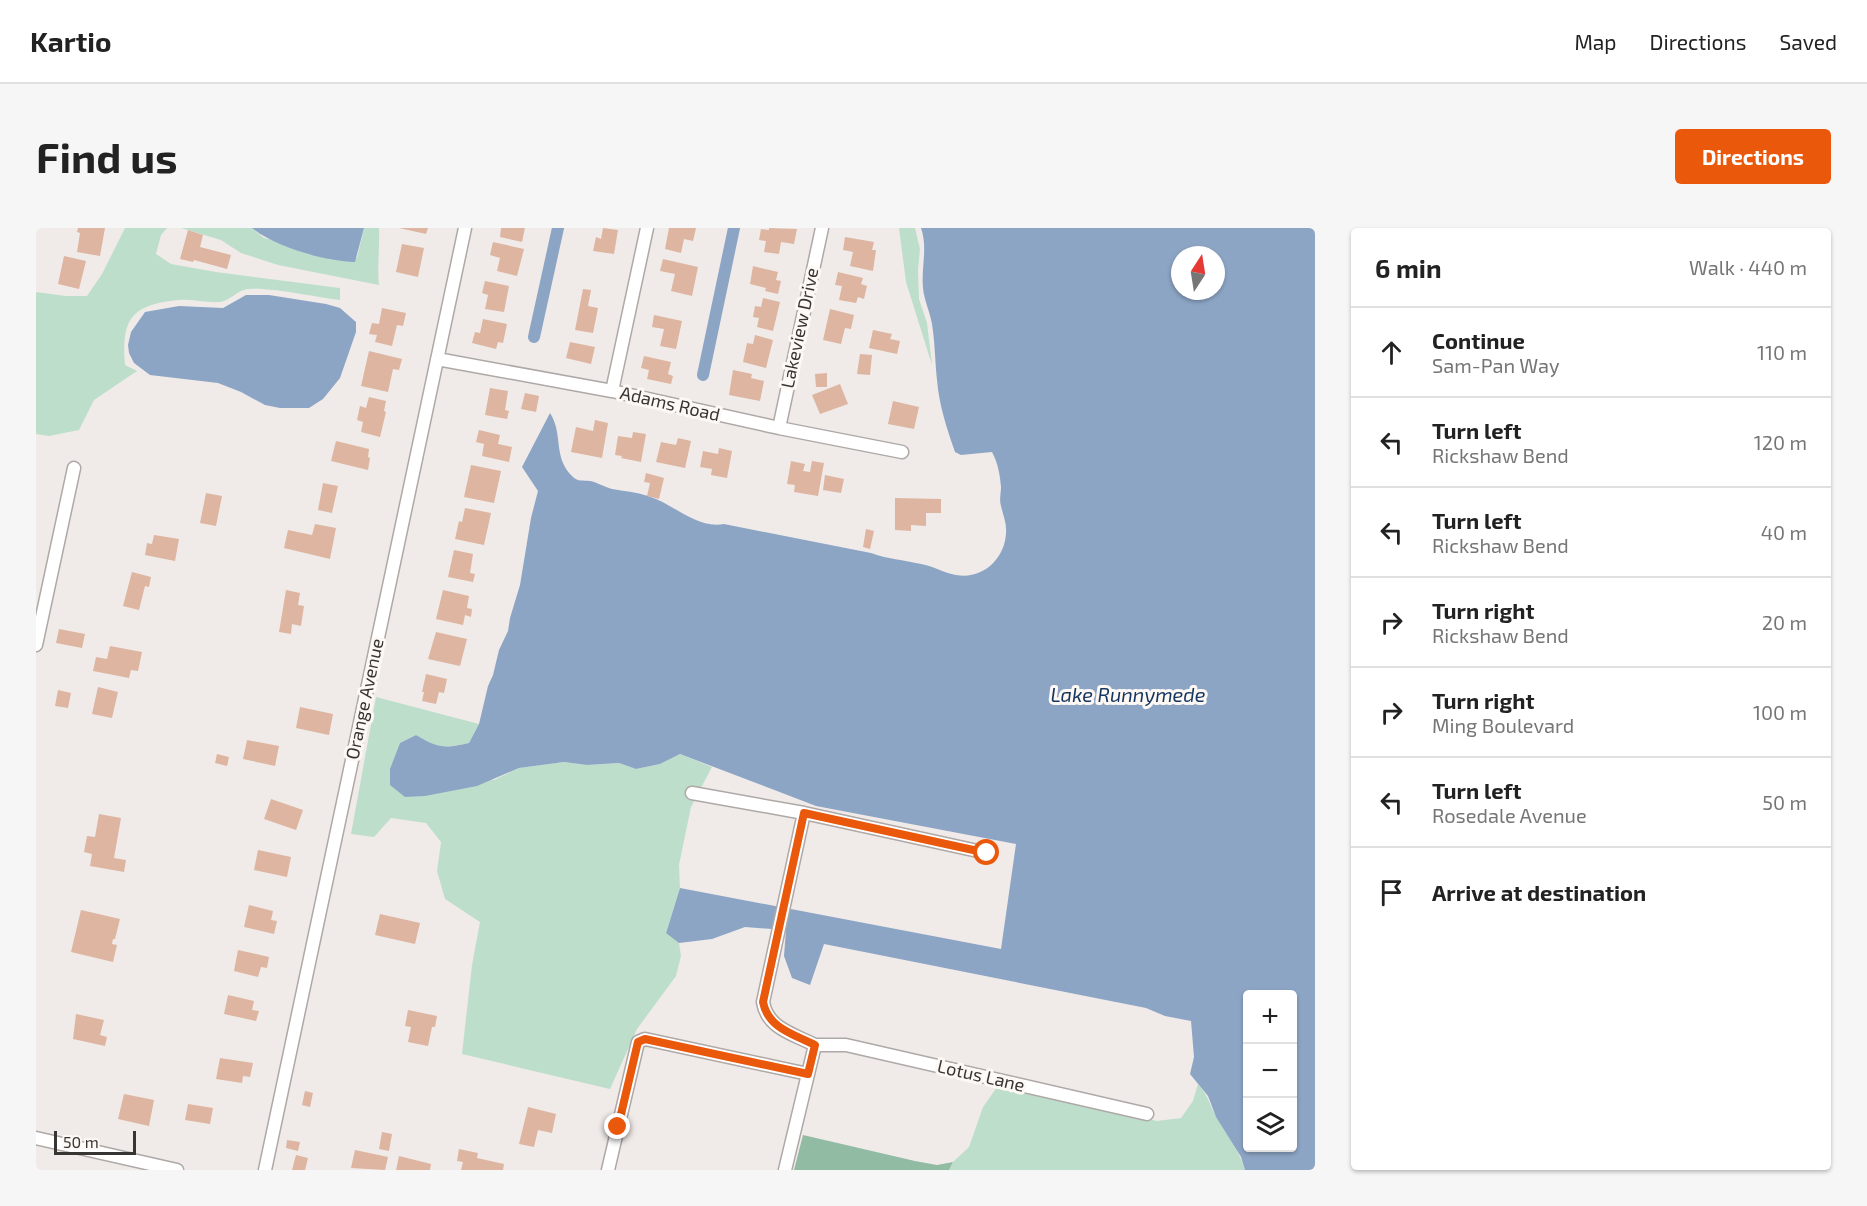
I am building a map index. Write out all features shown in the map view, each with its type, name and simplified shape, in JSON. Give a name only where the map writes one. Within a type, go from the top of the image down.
[{"type":"street","name":"Orange Avenue","points":[[265,1170],[465,228]]},
{"type":"street","points":[[612,391],[647,228]]},
{"type":"street","name":"Lakeview Drive","points":[[779,428],[822,228]]},
{"type":"street","name":"Adams Road","points":[[437,359],[612,391],[779,428],[902,452]]},
{"type":"street","points":[[36,645],[74,468]]},
{"type":"street","points":[[692,793],[804,813],[987,853]]},
{"type":"street","points":[[785,1170],[815,1045],[774,1024],[767,1017],[763,1002],[804,813]]},
{"type":"street","points":[[608,1170],[638,1042],[645,1039],[808,1074]]},
{"type":"street","name":"Lotus Lane","points":[[815,1045],[846,1045],[1147,1114]]},
{"type":"street","points":[[36,1138],[177,1170]]},
{"type":"green space","points":[[125,228],[167,228],[161,235],[156,254],[171,264],[340,288],[340,300],[276,290],[252,289],[241,291],[220,302],[179,300],[150,305],[133,317],[125,336],[125,365],[137,371],[94,400],[79,430],[49,436],[36,434],[36,292],[87,296],[102,274]]},
{"type":"green space","points":[[181,228],[252,228],[264,238],[357,258],[364,228],[379,228],[379,285],[278,265],[241,253],[221,240]]},
{"type":"green space","points":[[899,228],[915,228],[920,249],[919,299],[927,323],[932,365],[906,282]]},
{"type":"green space","points":[[376,697],[479,724],[469,743],[441,746],[416,735],[400,743],[494,780],[519,768],[564,762],[587,765],[619,763],[636,769],[660,764],[680,754],[712,767],[691,807],[679,865],[680,888],[666,932],[679,943],[681,956],[676,976],[637,1029],[610,1089],[462,1054],[472,965],[480,922],[445,899],[437,871],[441,842],[426,823],[391,818],[374,837],[351,834]]},
{"type":"green space","points":[[1198,1084],[1205,1093],[1245,1170],[949,1170],[953,1162],[969,1147],[983,1107],[997,1087],[1157,1121],[1181,1118],[1193,1101]]},
{"type":"green space","points":[[803,1135],[937,1165],[953,1162],[949,1170],[794,1170]]},
{"type":"water","points":[[252,228],[364,228],[355,262],[300,252],[273,241]]},
{"type":"water","name":"Lake Runnymede","points":[[921,228],[1315,228],[1315,1170],[1245,1170],[1241,1157],[1216,1117],[1208,1096],[1190,1074],[1194,1057],[1191,1021],[1165,1016],[1146,1008],[824,944],[810,985],[792,978],[784,956],[786,930],[745,927],[712,939],[679,943],[666,933],[680,888],[1001,949],[1016,844],[816,806],[680,754],[660,764],[636,769],[619,763],[587,765],[564,762],[519,768],[477,786],[425,796],[405,797],[390,785],[390,769],[400,743],[416,735],[441,746],[469,743],[479,724],[488,686],[499,650],[508,631],[520,585],[538,491],[522,467],[550,413],[557,429],[563,462],[577,480],[648,496],[704,523],[724,524],[871,553],[925,565],[956,575],[966,576],[983,571],[997,559],[1005,542],[1006,533],[1000,503],[1001,487],[996,460],[992,452],[961,455],[955,452],[949,435],[937,380],[932,324],[923,288],[924,250]]},
{"type":"water","points":[[246,295],[269,295],[326,304],[340,308],[356,322],[356,332],[340,378],[323,399],[309,408],[280,408],[265,405],[218,383],[150,375],[134,363],[128,345],[131,332],[145,312],[179,306],[223,308]]},
{"type":"building","points":[[78,228],[105,228],[100,256],[77,252],[80,233],[77,232]]},
{"type":"building","points":[[399,228],[428,228],[426,234]]},
{"type":"building","points":[[501,228],[525,228],[522,242],[500,237]]},
{"type":"building","points":[[603,228],[618,230],[614,254],[593,251],[596,237],[601,239]]},
{"type":"building","points":[[669,228],[696,228],[693,241],[684,239],[681,253],[665,249]]},
{"type":"building","points":[[769,228],[797,229],[794,244],[781,242],[779,254],[764,252],[766,241],[759,240],[761,229],[769,230]]},
{"type":"building","points":[[188,230],[203,235],[200,247],[231,255],[227,269],[194,260],[193,262],[180,259]]},
{"type":"building","points":[[845,237],[874,242],[872,250],[876,250],[873,271],[850,266],[853,252],[843,250]]},
{"type":"building","points":[[493,242],[524,249],[517,276],[497,271],[500,258],[490,255]]},
{"type":"building","points":[[402,244],[424,248],[418,277],[396,272]]},
{"type":"building","points":[[64,256],[86,261],[79,289],[58,284]]},
{"type":"building","points":[[663,259],[698,267],[692,296],[671,291],[675,274],[660,271]]},
{"type":"building","points":[[753,266],[778,272],[776,280],[781,281],[778,294],[750,284]]},
{"type":"building","points":[[838,272],[863,278],[861,284],[867,286],[864,299],[858,297],[856,303],[839,300],[842,286],[835,285]]},
{"type":"building","points":[[485,281],[509,286],[504,312],[485,309],[488,295],[482,293]]},
{"type":"building","points":[[583,289],[591,290],[588,306],[598,308],[593,333],[575,330]]},
{"type":"building","points":[[763,298],[780,302],[773,331],[757,327],[759,318],[753,317],[755,306],[761,307]]},
{"type":"building","points":[[382,308],[406,313],[403,326],[397,325],[392,346],[375,342],[377,335],[369,334],[372,323],[379,324]]},
{"type":"building","points":[[830,309],[854,315],[851,329],[845,328],[841,344],[823,340]]},
{"type":"building","points":[[654,315],[682,321],[676,349],[660,346],[664,329],[652,327]]},
{"type":"building","points":[[483,319],[507,324],[503,343],[498,342],[496,349],[472,343],[475,332],[480,333]]},
{"type":"building","points":[[873,330],[892,334],[890,339],[900,341],[897,354],[869,348]]},
{"type":"building","points":[[755,335],[773,340],[766,368],[743,362],[747,343],[753,344]]},
{"type":"building","points":[[570,342],[595,347],[591,364],[566,358]]},
{"type":"building","points":[[369,351],[402,359],[399,370],[393,369],[388,392],[361,386]]},
{"type":"building","points":[[860,354],[872,355],[870,375],[857,374]]},
{"type":"building","points":[[644,356],[671,362],[668,374],[673,376],[671,384],[647,379],[649,370],[641,368]]},
{"type":"building","points":[[733,370],[752,374],[751,378],[764,381],[760,401],[729,395]]},
{"type":"building","points":[[827,373],[827,387],[816,387],[815,374]]},
{"type":"building","points":[[840,384],[848,404],[820,414],[812,395]]},
{"type":"building","points":[[490,388],[508,391],[505,410],[509,411],[507,419],[485,415]]},
{"type":"building","points":[[525,393],[539,396],[536,412],[521,409]]},
{"type":"building","points":[[369,397],[386,401],[384,411],[386,412],[380,437],[361,432],[363,422],[357,420],[360,406],[366,408]]},
{"type":"building","points":[[893,401],[919,407],[914,429],[888,424]]},
{"type":"building","points":[[595,420],[608,423],[602,458],[571,452],[576,427],[593,431]]},
{"type":"building","points":[[479,430],[500,435],[498,444],[512,447],[509,462],[482,456],[484,444],[476,442]]},
{"type":"building","points":[[633,432],[646,434],[641,462],[615,455],[618,436],[632,438]]},
{"type":"building","points":[[678,438],[691,441],[685,468],[656,462],[661,442],[676,445]]},
{"type":"building","points":[[336,441],[369,449],[368,470],[331,461]]},
{"type":"building","points":[[719,448],[732,451],[727,478],[711,475],[712,469],[700,467],[703,451],[718,454]]},
{"type":"building","points":[[791,461],[805,464],[803,471],[810,472],[812,461],[824,463],[818,496],[794,492],[795,485],[787,484]]},
{"type":"building","points":[[471,465],[501,471],[494,503],[464,497]]},
{"type":"building","points":[[646,473],[664,478],[659,499],[647,496],[650,483],[644,482]]},
{"type":"building","points":[[825,475],[844,479],[841,493],[823,490]]},
{"type":"building","points":[[323,483],[338,486],[332,513],[318,510]]},
{"type":"building","points":[[206,493],[222,496],[216,526],[200,523]]},
{"type":"building","points":[[895,498],[941,499],[941,513],[926,513],[926,526],[911,525],[911,531],[895,530]]},
{"type":"building","points":[[465,508],[491,513],[484,545],[455,539]]},
{"type":"building","points":[[315,524],[336,528],[330,559],[284,548],[288,530],[312,535]]},
{"type":"building","points":[[866,529],[874,531],[870,549],[863,547]]},
{"type":"building","points":[[154,535],[179,539],[175,561],[145,555],[147,543],[152,544]]},
{"type":"building","points":[[454,550],[473,554],[470,573],[475,574],[473,582],[448,577]]},
{"type":"building","points":[[132,572],[151,577],[149,587],[145,586],[139,610],[123,606]]},
{"type":"building","points":[[286,590],[300,593],[298,605],[304,606],[301,626],[292,624],[291,634],[279,632]]},
{"type":"building","points":[[443,590],[469,596],[467,608],[472,609],[471,617],[465,615],[463,625],[436,619]]},
{"type":"building","points":[[59,629],[85,634],[82,648],[56,643]]},
{"type":"building","points":[[436,632],[467,639],[460,666],[428,659]]},
{"type":"building","points":[[110,646],[142,652],[138,671],[131,670],[129,678],[93,671],[96,657],[107,659]]},
{"type":"building","points":[[426,674],[447,679],[444,693],[439,692],[436,704],[422,701]]},
{"type":"building","points":[[98,687],[118,692],[112,718],[92,714]]},
{"type":"building","points":[[58,690],[71,693],[68,708],[55,706]]},
{"type":"building","points":[[300,707],[333,714],[329,735],[296,728]]},
{"type":"building","points":[[247,740],[279,746],[275,766],[243,759]]},
{"type":"building","points":[[217,754],[229,757],[227,766],[215,763]]},
{"type":"building","points":[[271,799],[303,810],[296,830],[264,819]]},
{"type":"building","points":[[99,814],[121,818],[114,858],[126,860],[124,872],[90,866],[92,854],[84,852],[87,836],[95,837]]},
{"type":"building","points":[[258,850],[291,857],[287,877],[254,870]]},
{"type":"building","points":[[249,905],[273,911],[271,920],[277,921],[274,934],[244,927]]},
{"type":"building","points":[[81,910],[120,919],[112,944],[117,945],[113,962],[71,952]]},
{"type":"building","points":[[380,914],[420,923],[415,944],[375,935]]},
{"type":"building","points":[[238,950],[269,957],[267,968],[261,967],[258,977],[234,971]]},
{"type":"building","points":[[228,995],[254,1001],[252,1010],[259,1011],[256,1021],[224,1014]]},
{"type":"building","points":[[408,1010],[437,1016],[428,1046],[408,1042],[411,1027],[405,1026]]},
{"type":"building","points":[[76,1014],[104,1020],[100,1035],[107,1037],[105,1046],[73,1039]]},
{"type":"building","points":[[220,1058],[253,1063],[250,1077],[243,1076],[242,1083],[216,1079]]},
{"type":"building","points":[[305,1091],[313,1093],[310,1107],[302,1105]]},
{"type":"building","points":[[124,1094],[154,1100],[149,1126],[118,1119]]},
{"type":"building","points":[[188,1104],[213,1108],[210,1124],[185,1120]]},
{"type":"building","points":[[528,1107],[556,1114],[552,1133],[538,1130],[534,1147],[519,1144]]},
{"type":"building","points":[[382,1132],[392,1134],[389,1151],[379,1149]]},
{"type":"building","points":[[287,1140],[300,1142],[298,1151],[286,1148]]},
{"type":"building","points":[[459,1149],[478,1153],[477,1158],[504,1164],[503,1170],[461,1170],[463,1162],[457,1161]]},
{"type":"building","points":[[355,1150],[388,1157],[385,1170],[351,1168]]},
{"type":"building","points":[[296,1155],[308,1158],[305,1170],[292,1170]]},
{"type":"building","points":[[399,1156],[431,1164],[430,1170],[396,1170]]},
{"type":"waterway","points":[[534,337],[558,228]]},
{"type":"waterway","points":[[703,375],[734,228]]},
{"type":"route","points":[[618,1127],[638,1042],[641,1040],[808,1074],[815,1045],[774,1024],[767,1017],[763,1002],[804,813],[987,853]]}]
